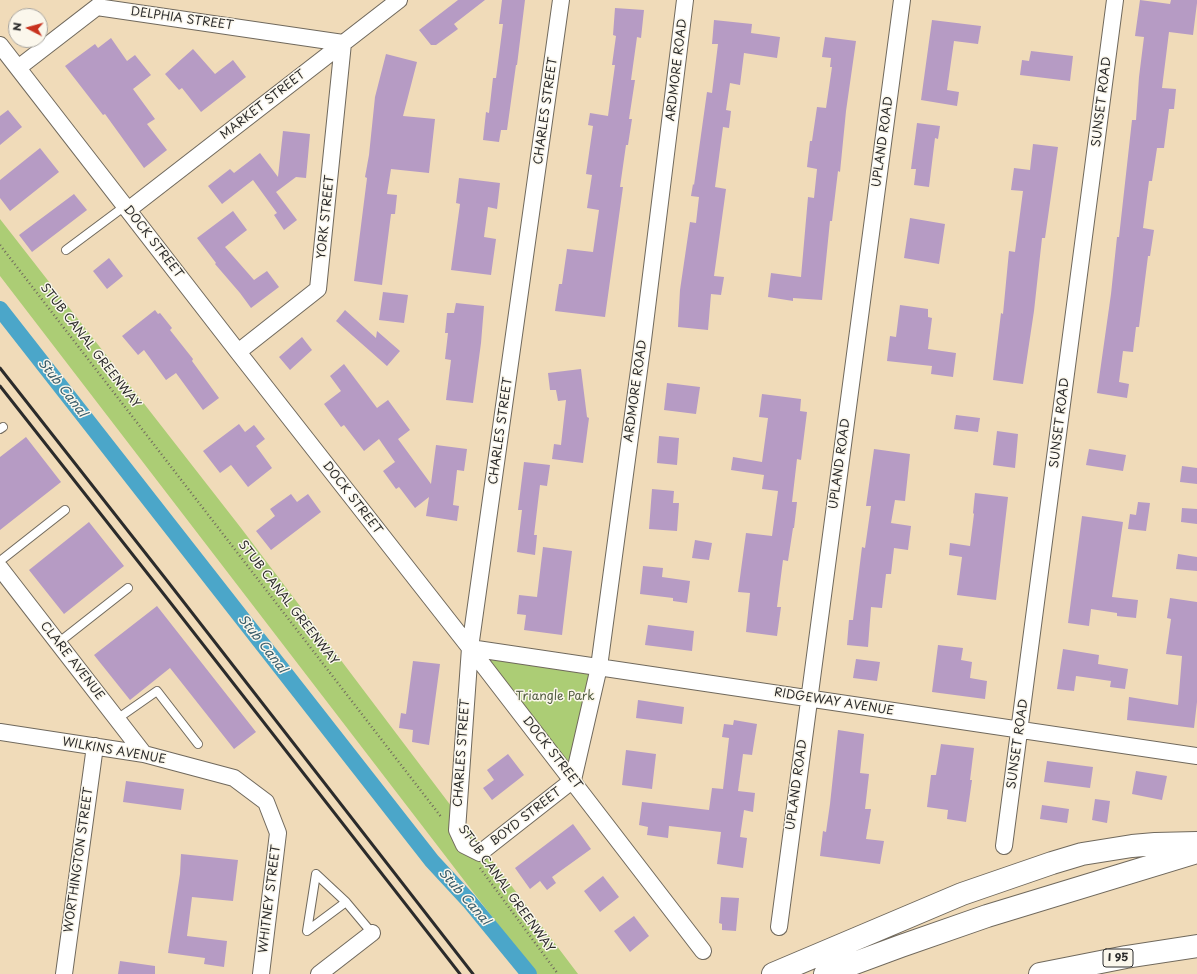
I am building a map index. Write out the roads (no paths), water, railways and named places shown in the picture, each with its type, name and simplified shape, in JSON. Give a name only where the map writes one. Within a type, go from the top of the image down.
[{"type":"highway","points":[[773,974],[962,894],[1024,871],[1082,854],[1132,846],[1197,843]]},
{"type":"highway","points":[[825,974],[980,918],[1197,852]]},
{"type":"highway","name":"I 95","points":[[1040,974],[1126,957],[1197,946]]},
{"type":"street","name":"MARKET STREET","points":[[126,208],[399,0]]},
{"type":"street","name":"CHARLES STREET","points":[[480,853],[464,845],[457,830],[470,648],[561,0]]},
{"type":"street","name":"ARDMORE ROAD","points":[[573,780],[599,667],[642,348],[685,0]]},
{"type":"street","name":"UPLAND ROAD","points":[[779,927],[902,0]]},
{"type":"street","name":"SUNSET ROAD","points":[[1004,846],[1115,0]]},
{"type":"street","name":"DELPHIA STREET","points":[[18,68],[97,7],[110,4],[343,43]]},
{"type":"street","name":"YORK STREET","points":[[238,352],[318,289],[343,43]]},
{"type":"street","name":"DOCK STREET","points":[[0,46],[573,780],[703,951]]},
{"type":"street","name":"CLARE AVENUE","points":[[0,568],[144,754]]},
{"type":"street","name":"RIDGEWAY AVENUE","points":[[470,648],[1197,756]]},
{"type":"street","name":"WILKINS AVENUE","points":[[0,732],[144,754],[234,778],[266,802]]},
{"type":"street","name":"WORTHINGTON STREET","points":[[64,974],[95,746]]},
{"type":"street","name":"BOYD STREET","points":[[480,853],[573,780]]},
{"type":"street","name":"WHITNEY STREET","points":[[260,974],[278,833],[266,802]]},
{"type":"street","points":[[319,974],[372,933]]},
{"type":"lane","name":"MARKET STREET","points":[[66,250],[126,208]]},
{"type":"lane","points":[[0,561],[65,510]]},
{"type":"lane","points":[[58,643],[128,588]]},
{"type":"lane","points":[[117,719],[157,691],[198,744]]},
{"type":"lane","points":[[346,902],[307,931],[316,874],[346,902],[372,933]]},
{"type":"waterway","name":"Stub Canal","points":[[0,309],[432,861],[469,901],[529,974]]},
{"type":"railway","points":[[0,368],[473,974]]},
{"type":"railway","points":[[0,386],[460,974]]},
{"type":"park label","name":"Triangle Park","points":[[555,697]]}]
